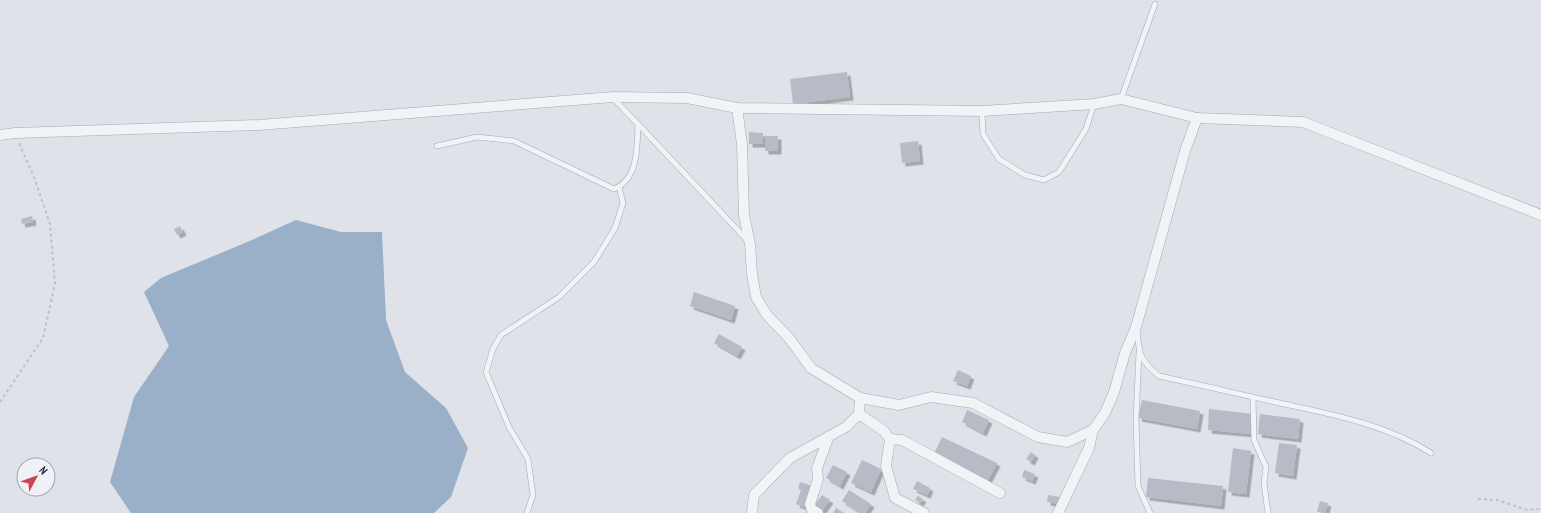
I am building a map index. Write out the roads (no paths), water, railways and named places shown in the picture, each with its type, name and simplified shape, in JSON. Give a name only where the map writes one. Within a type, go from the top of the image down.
[{"type":"street","points":[[0,135],[15,133],[259,125],[613,97],[687,98],[737,108],[982,111],[1094,104],[1121,99],[1197,118],[1303,122],[1541,215]]},
{"type":"street","points":[[737,108],[742,144],[744,215],[750,244],[752,274],[756,298],[767,315],[789,338],[812,368],[860,398],[899,405],[931,397],[973,403],[1038,437],[1067,442],[1092,430],[1105,413],[1114,392],[1125,353],[1136,327],[1185,151],[1197,118]]},
{"type":"street","points":[[752,513],[754,495],[790,458],[846,427],[860,414],[860,398]]},
{"type":"street","points":[[860,414],[884,431],[890,439],[886,466],[895,498],[924,513]]},
{"type":"street","points":[[1058,513],[1089,448],[1092,430]]},
{"type":"street","points":[[818,513],[812,510],[810,504],[818,479],[817,468],[830,436]]},
{"type":"street","points":[[890,439],[902,440],[1000,493]]},
{"type":"lane","points":[[1121,99],[1155,4]]},
{"type":"lane","points":[[613,97],[685,175],[723,213],[750,244]]},
{"type":"lane","points":[[982,111],[983,134],[999,159],[1025,175],[1044,180],[1059,172],[1086,129],[1094,104]]},
{"type":"lane","points":[[437,146],[477,137],[514,141],[614,189],[619,187],[628,177],[636,160],[638,124]]},
{"type":"lane","points":[[527,513],[533,495],[528,459],[509,426],[486,372],[493,348],[501,335],[559,297],[594,262],[615,228],[623,203],[619,187]]},
{"type":"lane","points":[[1136,327],[1139,351],[1136,419],[1138,486],[1150,513]]},
{"type":"lane","points":[[1139,351],[1148,366],[1159,376],[1338,416],[1380,428],[1416,444],[1431,453]]},
{"type":"lane","points":[[1253,397],[1254,440],[1266,467],[1264,483],[1268,513]]},
{"type":"water","points":[[296,220],[341,232],[382,232],[386,320],[405,372],[446,408],[468,448],[451,497],[434,513],[131,513],[110,482],[134,397],[169,346],[144,292],[161,278]]}]
